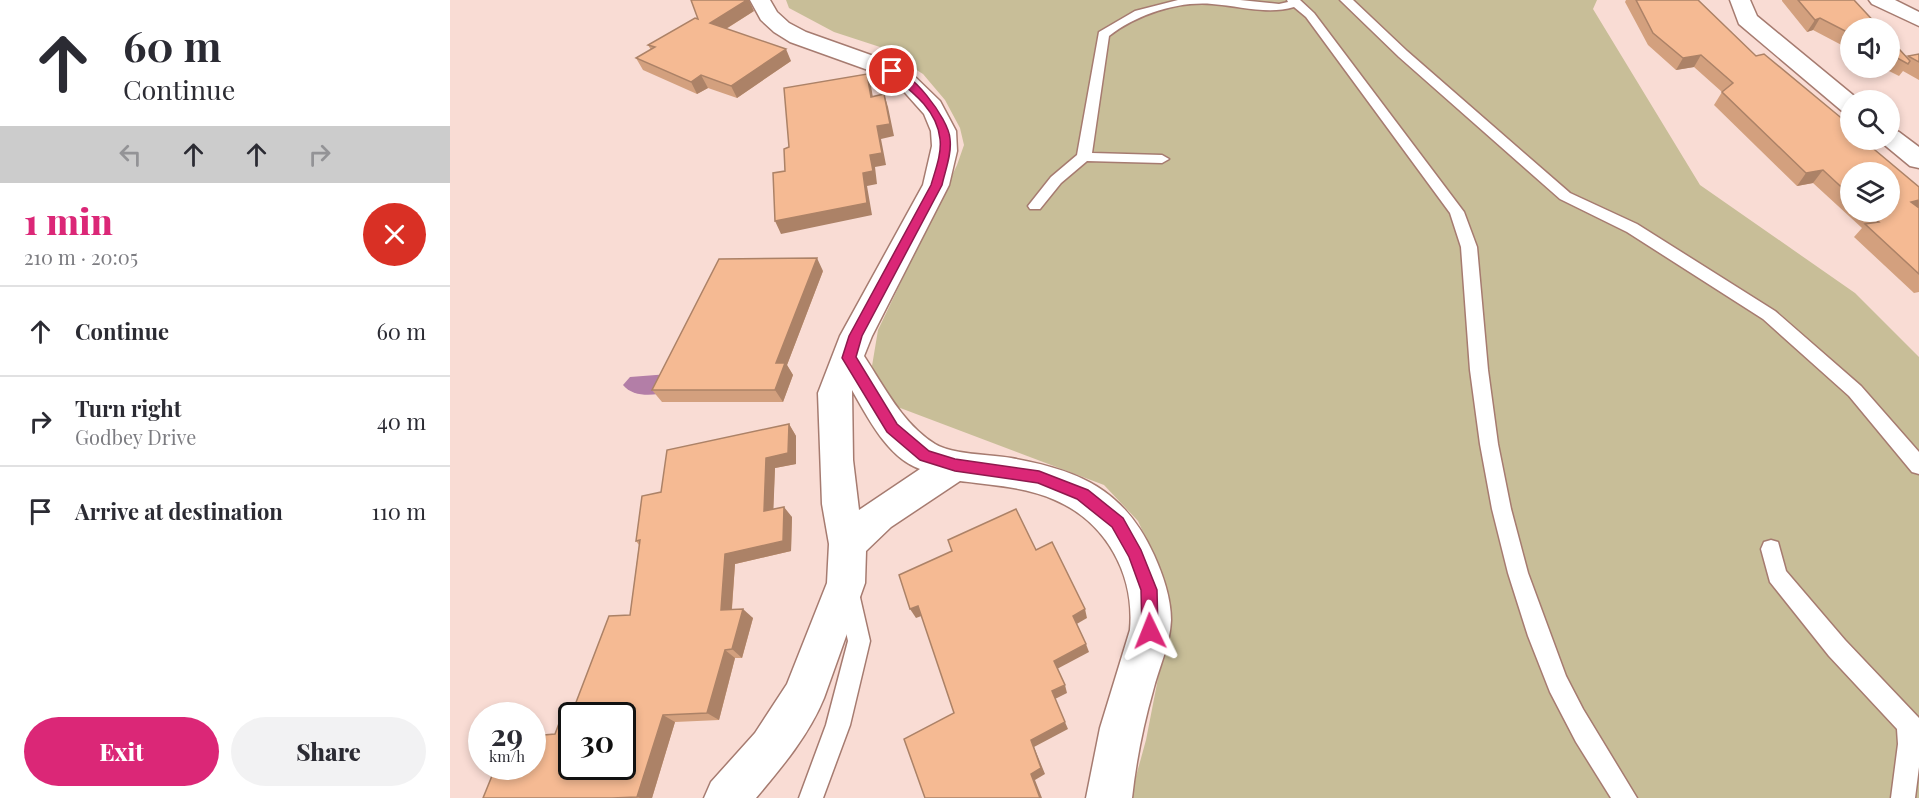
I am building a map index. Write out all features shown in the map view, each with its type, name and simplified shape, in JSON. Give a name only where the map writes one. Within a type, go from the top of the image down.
[{"type":"street","points":[[760,0],[774,21],[782,28],[810,42],[892,71],[908,82],[936,114],[945,138],[943,161],[936,185],[856,336],[849,358],[840,372],[834,393],[836,460],[847,563]]},
{"type":"street","points":[[1740,0],[1747,19],[1840,97]]},
{"type":"street","points":[[1879,0],[1919,20]]},
{"type":"street","points":[[1900,145],[1919,160]]},
{"type":"street","points":[[849,358],[892,428],[925,456],[955,465],[1039,477],[1082,495],[1118,523],[1136,555],[1149,590],[1150,631],[1116,747],[1109,798]]},
{"type":"street","points":[[727,798],[770,748],[803,698],[847,563],[878,516],[955,465]]},
{"type":"lane","points":[[1084,157],[1103,35],[1116,24],[1133,16],[1193,1],[1210,0],[1279,8],[1295,1],[1310,15],[1457,212],[1468,247],[1484,411],[1506,530],[1535,627],[1551,669],[1575,715],[1625,798]]},
{"type":"lane","points":[[1346,0],[1403,54],[1565,196],[1632,228],[1769,315],[1855,392],[1919,466]]},
{"type":"lane","points":[[1035,206],[1056,180],[1084,157],[1162,159]]},
{"type":"lane","points":[[1771,549],[1778,575],[1837,648],[1913,728],[1903,798]]},
{"type":"lane","points":[[811,798],[838,725],[859,641],[847,563]]},
{"type":"shaded area","points":[[786,0],[1597,0],[1593,9],[1700,185],[1855,293],[1919,357],[1919,798],[1130,798],[1146,740],[1167,632],[1160,569],[1138,521],[1104,485],[887,403],[872,366],[878,330],[957,165],[964,145],[960,128],[945,100],[923,74],[880,47],[834,32],[789,8]]},
{"type":"shaded area","points":[[669,374],[658,394],[639,394],[623,385],[630,377]]},
{"type":"building","points":[[691,0],[747,0],[710,23],[786,49],[731,86],[701,75],[691,82],[636,58],[655,47],[648,45],[695,18],[698,19]]},
{"type":"building","points":[[1636,0],[1698,0],[1756,56],[1764,54],[1840,117],[1840,150],[1875,150],[1889,162],[1840,162],[1840,186],[1823,170],[1806,173],[1722,92],[1733,83],[1701,55],[1683,58],[1653,33]]},
{"type":"building","points":[[1798,0],[1854,0],[1871,18],[1840,18],[1840,28],[1820,18],[1815,20]]},
{"type":"building","points":[[1900,50],[1910,61],[1908,64],[1900,60]]},
{"type":"building","points":[[1919,54],[1919,62],[1908,56]]},
{"type":"building","points":[[867,74],[871,97],[884,94],[890,124],[877,126],[882,153],[870,155],[873,171],[863,173],[867,203],[775,221],[773,173],[785,171],[784,149],[789,147],[784,88]]},
{"type":"building","points":[[1900,171],[1919,187],[1919,200],[1911,202],[1919,208],[1919,274],[1865,224],[1900,222]]},
{"type":"building","points":[[817,258],[776,363],[785,363],[775,390],[652,390],[719,259]]},
{"type":"building","points":[[789,424],[788,453],[766,458],[764,511],[784,507],[783,541],[725,554],[721,610],[743,609],[732,649],[725,650],[707,713],[663,715],[637,797],[483,798],[490,780],[546,780],[546,735],[555,734],[558,726],[558,780],[636,780],[636,702],[576,702],[609,616],[630,615],[640,540],[636,541],[642,496],[661,492],[667,450]]},
{"type":"building","points":[[1016,509],[1036,550],[1052,542],[1085,609],[1073,616],[1086,644],[1054,661],[1065,685],[1052,691],[1065,722],[1031,740],[1041,768],[1031,774],[1040,798],[925,798],[904,739],[954,713],[918,606],[910,609],[899,575],[952,551],[948,540]]},
{"type":"route","points":[[892,71],[922,95],[936,114],[945,138],[943,161],[936,185],[856,336],[849,358],[892,428],[925,456],[955,465],[1039,477],[1082,495],[1118,523],[1136,555],[1149,590],[1150,631]]}]
